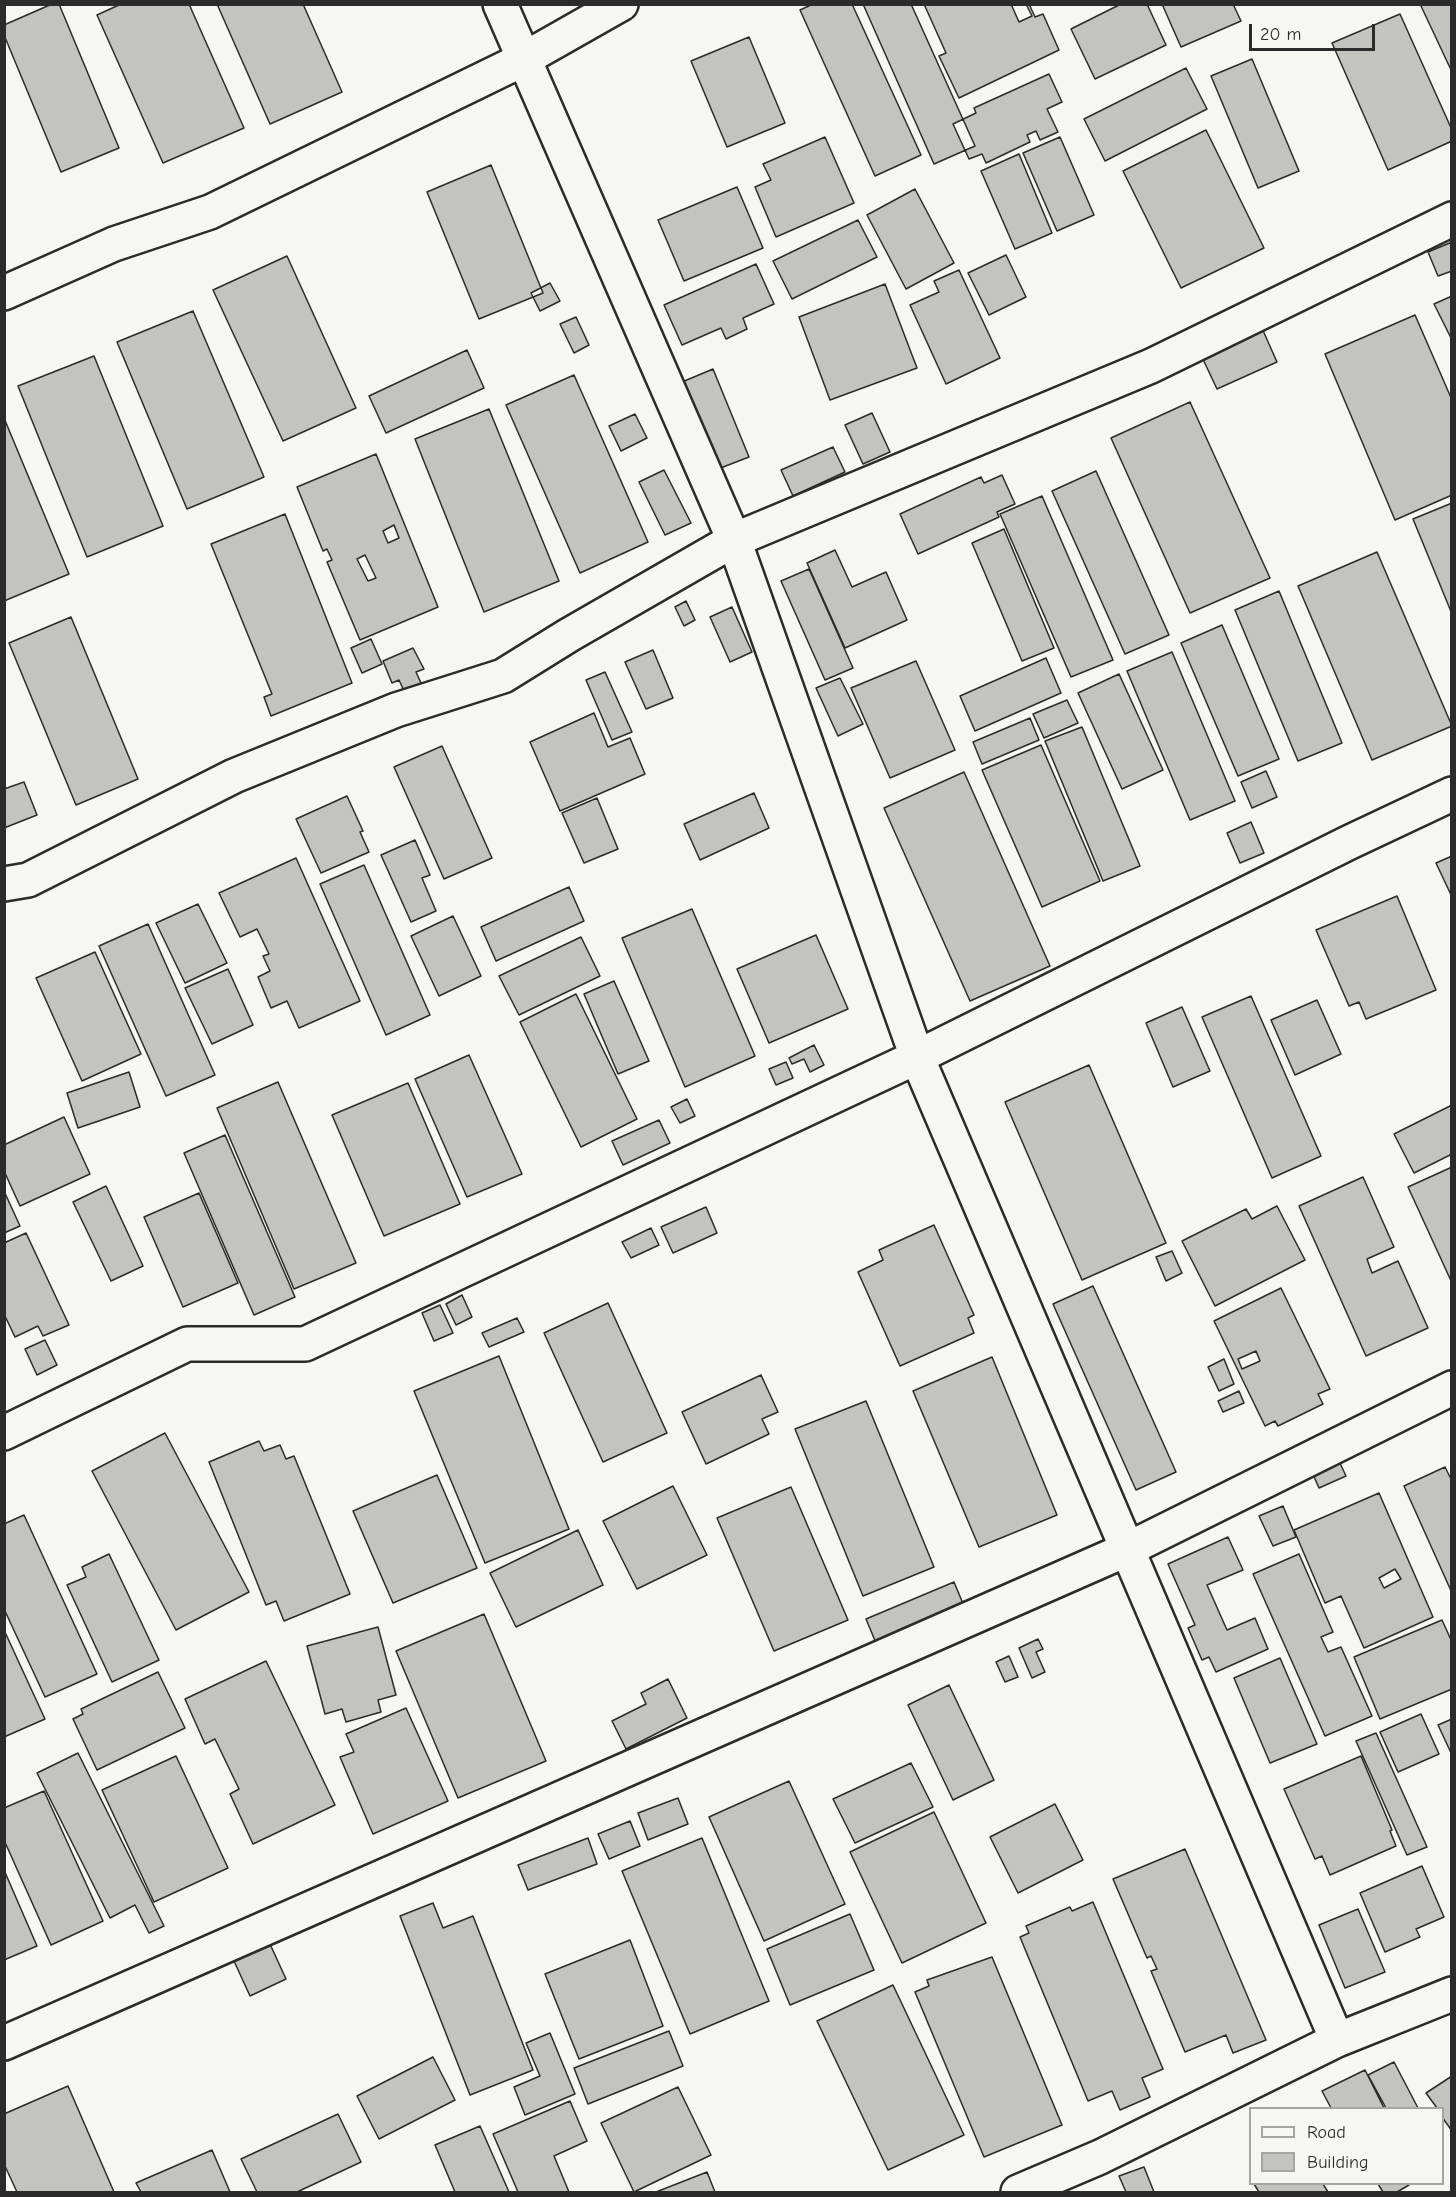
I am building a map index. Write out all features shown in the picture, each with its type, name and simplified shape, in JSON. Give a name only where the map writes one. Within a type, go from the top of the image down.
[{"type":"street","points":[[501,4],[734,540],[917,1057],[1337,2040]]},
{"type":"street","points":[[4,293],[114,244],[210,212],[524,60],[621,4]]},
{"type":"street","points":[[4,884],[28,880],[234,776],[396,710],[503,676],[734,540],[1151,366],[1452,219]]},
{"type":"street","points":[[4,1433],[187,1344],[305,1344],[917,1057],[1350,842],[1452,794]]},
{"type":"street","points":[[4,2043],[1128,1549],[1452,1388]]},
{"type":"street","points":[[1017,2193],[1100,2157],[1337,2040],[1452,1994]]},
{"type":"building","points":[[52,4],[59,4],[119,148],[61,172],[4,35],[4,25]]},
{"type":"building","points":[[121,4],[189,4],[244,128],[163,163],[97,15]]},
{"type":"building","points":[[217,4],[303,4],[342,92],[270,124]]},
{"type":"building","points":[[813,4],[852,4],[921,155],[875,176],[800,10]]},
{"type":"building","points":[[863,4],[911,4],[975,146],[934,164]]},
{"type":"building","points":[[924,4],[1029,4],[1035,17],[1043,14],[1059,50],[959,98],[939,56],[946,53]]},
{"type":"building","points":[[1011,4],[1026,4],[1032,16],[1019,22]]},
{"type":"building","points":[[1121,4],[1147,4],[1166,45],[1095,79],[1071,29]]},
{"type":"building","points":[[1162,4],[1233,4],[1241,21],[1181,47]]},
{"type":"building","points":[[1423,4],[1452,4],[1452,72],[1421,6]]},
{"type":"building","points":[[1400,14],[1452,130],[1452,141],[1388,170],[1332,43]]},
{"type":"building","points":[[749,37],[785,123],[727,147],[691,61]]},
{"type":"building","points":[[1252,59],[1299,171],[1258,188],[1211,76]]},
{"type":"building","points":[[1186,68],[1207,109],[1105,161],[1084,119]]},
{"type":"building","points":[[1049,74],[1062,102],[1047,109],[1058,132],[1040,140],[1036,131],[1027,135],[1030,142],[986,163],[982,154],[969,159],[953,124],[976,113],[974,108]]},
{"type":"building","points":[[1206,130],[1264,248],[1181,288],[1123,171]]},
{"type":"building","points":[[825,137],[854,203],[776,237],[755,187],[771,180],[763,164]]},
{"type":"building","points":[[1060,137],[1094,215],[1057,231],[1023,153]]},
{"type":"building","points":[[1019,154],[1052,233],[1015,249],[981,171]]},
{"type":"building","points":[[491,165],[543,293],[479,319],[427,192]]},
{"type":"building","points":[[737,187],[763,248],[684,281],[658,220]]},
{"type":"building","points":[[915,189],[954,263],[906,289],[867,215]]},
{"type":"building","points":[[858,220],[877,257],[792,299],[773,261]]},
{"type":"building","points":[[1452,242],[1452,271],[1438,276],[1428,252]]},
{"type":"building","points":[[1006,255],[1026,297],[989,315],[968,273]]},
{"type":"building","points":[[287,256],[356,408],[283,441],[213,290]]},
{"type":"building","points":[[756,264],[774,304],[743,318],[747,329],[726,339],[721,328],[682,345],[664,305]]},
{"type":"building","points":[[959,270],[1000,358],[946,384],[910,305],[939,292],[934,281]]},
{"type":"building","points":[[550,283],[560,301],[540,311],[531,293]]},
{"type":"building","points":[[885,284],[917,368],[830,400],[799,317]]},
{"type":"building","points":[[1452,296],[1452,340],[1434,304]]},
{"type":"building","points":[[193,311],[264,477],[187,509],[117,342]]},
{"type":"building","points":[[1415,315],[1452,400],[1452,495],[1395,520],[1325,354]]},
{"type":"building","points":[[576,317],[589,345],[574,353],[560,324]]},
{"type":"building","points":[[1261,326],[1277,362],[1217,389],[1200,353]]},
{"type":"building","points":[[467,350],[484,388],[386,433],[369,396]]},
{"type":"building","points":[[94,356],[163,526],[87,557],[18,386]]},
{"type":"building","points":[[713,369],[749,457],[718,469],[682,382]]},
{"type":"building","points":[[574,375],[648,542],[580,573],[506,405]]},
{"type":"building","points":[[1190,402],[1270,578],[1190,613],[1111,438]]},
{"type":"building","points":[[489,409],[559,581],[484,612],[415,439]]},
{"type":"building","points":[[872,413],[890,452],[863,464],[845,425]]},
{"type":"building","points":[[635,414],[647,438],[621,451],[609,426]]},
{"type":"building","points":[[4,418],[69,574],[4,601]]},
{"type":"building","points":[[833,447],[845,472],[793,496],[781,470]]},
{"type":"building","points":[[376,454],[438,607],[360,640],[327,562],[332,560],[327,549],[323,551],[297,487]],"holes":[[[394,525],[399,538],[388,543],[383,531]],[[365,555],[376,578],[368,581],[357,559]]]},
{"type":"building","points":[[664,470],[691,523],[665,535],[639,482]]},
{"type":"building","points":[[1096,471],[1169,635],[1125,654],[1052,491]]},
{"type":"building","points":[[1002,475],[1015,504],[997,512],[999,517],[918,554],[900,514],[981,477],[984,483]]},
{"type":"building","points":[[1042,496],[1113,660],[1071,677],[1000,514]]},
{"type":"building","points":[[1452,503],[1452,614],[1413,519]]},
{"type":"building","points":[[285,514],[352,683],[271,716],[264,697],[272,694],[211,544]]},
{"type":"building","points":[[1004,529],[1054,648],[1022,661],[972,543]]},
{"type":"building","points":[[835,550],[852,587],[886,572],[907,620],[845,648],[807,563]]},
{"type":"building","points":[[1377,552],[1452,726],[1372,760],[1298,586]]},
{"type":"building","points":[[809,569],[853,668],[825,680],[781,581]]},
{"type":"building","points":[[1279,591],[1342,743],[1298,761],[1235,610]]},
{"type":"building","points":[[686,601],[695,620],[684,626],[675,607]]},
{"type":"building","points":[[732,607],[752,652],[730,662],[710,617]]},
{"type":"building","points":[[71,617],[138,779],[76,805],[9,643]]},
{"type":"building","points":[[1222,625],[1279,759],[1238,776],[1181,643]]},
{"type":"building","points":[[371,639],[382,664],[362,673],[351,648]]},
{"type":"building","points":[[413,648],[424,669],[416,672],[421,683],[404,691],[399,680],[392,683],[383,661]]},
{"type":"building","points":[[653,650],[673,698],[646,709],[625,662]]},
{"type":"building","points":[[1172,652],[1235,801],[1190,820],[1127,671]]},
{"type":"building","points":[[1046,658],[1061,693],[975,731],[960,696]]},
{"type":"building","points":[[916,661],[955,750],[890,778],[851,688]]},
{"type":"building","points":[[605,672],[632,732],[612,740],[586,680]]},
{"type":"building","points":[[1119,674],[1163,770],[1122,789],[1078,693]]},
{"type":"building","points":[[840,678],[863,724],[838,736],[816,688]]},
{"type":"building","points":[[1067,700],[1078,723],[1044,738],[1033,714]]},
{"type":"building","points":[[594,713],[608,747],[630,738],[645,774],[560,811],[530,742]]},
{"type":"building","points":[[1030,718],[1039,740],[982,764],[973,742]]},
{"type":"building","points":[[1082,727],[1140,866],[1103,881],[1045,741]]},
{"type":"building","points":[[1041,745],[1100,881],[1042,907],[982,770]]},
{"type":"building","points":[[442,746],[492,858],[444,879],[394,767]]},
{"type":"building","points":[[1266,771],[1277,797],[1252,808],[1241,782]]},
{"type":"building","points":[[964,772],[1050,966],[970,1001],[884,808]]},
{"type":"building","points":[[24,782],[37,815],[4,828],[4,789]]},
{"type":"building","points":[[754,793],[769,828],[700,860],[684,824]]},
{"type":"building","points":[[347,796],[363,831],[360,832],[369,852],[321,873],[296,819]]},
{"type":"building","points":[[597,798],[618,849],[584,863],[562,813]]},
{"type":"building","points":[[1251,822],[1264,853],[1240,863],[1227,833]]},
{"type":"building","points":[[415,840],[430,875],[422,878],[436,911],[411,922],[381,855]]},
{"type":"building","points":[[1452,856],[1452,897],[1436,863]]},
{"type":"building","points":[[296,858],[360,1001],[299,1028],[287,1001],[271,1008],[258,977],[270,971],[263,956],[269,954],[257,929],[240,937],[219,893]]},
{"type":"building","points":[[364,865],[430,1015],[386,1035],[320,884]]},
{"type":"building","points":[[569,887],[584,921],[496,961],[481,927]]},
{"type":"building","points":[[1397,896],[1436,990],[1366,1019],[1359,1002],[1349,1006],[1316,930]]},
{"type":"building","points":[[198,904],[227,963],[185,983],[156,923]]},
{"type":"building","points":[[692,909],[755,1056],[685,1087],[622,938]]},
{"type":"building","points":[[453,916],[481,976],[439,996],[411,936]]},
{"type":"building","points":[[148,924],[215,1075],[166,1096],[99,946]]},
{"type":"building","points":[[816,935],[848,1009],[769,1043],[737,969]]},
{"type":"building","points":[[581,937],[600,976],[519,1015],[499,976]]},
{"type":"building","points":[[95,952],[141,1054],[82,1081],[36,978]]},
{"type":"building","points":[[228,969],[253,1025],[212,1044],[185,988]]},
{"type":"building","points":[[614,981],[649,1061],[618,1074],[584,994]]},
{"type":"building","points":[[576,994],[637,1119],[581,1147],[520,1022]]},
{"type":"building","points":[[1251,996],[1321,1156],[1272,1178],[1202,1017]]},
{"type":"building","points":[[1317,1000],[1341,1054],[1295,1075],[1271,1020]]},
{"type":"building","points":[[1182,1007],[1210,1071],[1173,1087],[1146,1023]]},
{"type":"building","points":[[814,1045],[824,1065],[810,1072],[804,1059],[792,1064],[789,1058]]},
{"type":"building","points":[[469,1055],[522,1174],[467,1197],[415,1079]]},
{"type":"building","points":[[786,1062],[793,1078],[776,1085],[769,1069]]},
{"type":"building","points":[[1089,1065],[1166,1243],[1082,1280],[1005,1102]]},
{"type":"building","points":[[129,1072],[140,1107],[78,1128],[67,1093]]},
{"type":"building","points":[[278,1082],[356,1263],[294,1289],[217,1108]]},
{"type":"building","points":[[408,1083],[460,1204],[384,1236],[332,1115]]},
{"type":"building","points":[[687,1099],[695,1116],[680,1123],[671,1107]]},
{"type":"building","points":[[1452,1105],[1452,1154],[1414,1173],[1394,1134]]},
{"type":"building","points":[[64,1117],[90,1174],[20,1206],[4,1171],[4,1145]]},
{"type":"building","points":[[659,1120],[670,1143],[623,1165],[612,1141]]},
{"type":"building","points":[[225,1135],[295,1297],[254,1315],[184,1153]]},
{"type":"building","points":[[1452,1167],[1452,1283],[1408,1187]]},
{"type":"building","points":[[1363,1177],[1394,1247],[1367,1259],[1372,1273],[1398,1261],[1428,1328],[1366,1356],[1299,1206]]},
{"type":"building","points":[[106,1186],[143,1266],[111,1281],[73,1202]]},
{"type":"building","points":[[4,1191],[20,1226],[4,1233]]},
{"type":"building","points":[[199,1193],[238,1283],[183,1307],[144,1217]]},
{"type":"building","points":[[1277,1206],[1305,1260],[1215,1306],[1182,1241],[1246,1209],[1252,1219]]},
{"type":"building","points":[[706,1207],[717,1233],[673,1253],[661,1227]]},
{"type":"building","points":[[934,1225],[974,1315],[968,1318],[974,1333],[900,1366],[858,1272],[883,1260],[879,1250]]},
{"type":"building","points":[[651,1228],[659,1245],[631,1258],[622,1242]]},
{"type":"building","points":[[26,1233],[69,1325],[43,1336],[38,1326],[15,1337],[4,1314],[4,1243]]},
{"type":"building","points":[[1172,1251],[1182,1273],[1166,1281],[1156,1257]]},
{"type":"building","points":[[1093,1286],[1176,1472],[1136,1490],[1053,1304]]},
{"type":"building","points":[[1281,1288],[1330,1389],[1318,1394],[1323,1404],[1278,1426],[1275,1421],[1265,1426],[1214,1321]],"holes":[[[1256,1351],[1260,1361],[1242,1369],[1238,1359]]]},
{"type":"building","points":[[462,1295],[472,1317],[456,1325],[446,1304]]},
{"type":"building","points":[[608,1303],[667,1433],[603,1462],[544,1333]]},
{"type":"building","points":[[440,1305],[453,1333],[434,1341],[422,1313]]},
{"type":"building","points":[[517,1318],[524,1332],[489,1347],[482,1333]]},
{"type":"building","points":[[45,1340],[57,1365],[37,1375],[25,1349]]},
{"type":"building","points":[[499,1356],[569,1529],[485,1563],[414,1391]]},
{"type":"building","points":[[992,1357],[1057,1515],[979,1547],[913,1391]]},
{"type":"building","points":[[1224,1359],[1234,1384],[1219,1391],[1208,1367]]},
{"type":"building","points":[[761,1375],[778,1412],[762,1419],[769,1434],[706,1464],[682,1412]]},
{"type":"building","points":[[1239,1391],[1244,1403],[1223,1412],[1218,1401]]},
{"type":"building","points":[[866,1401],[934,1567],[863,1596],[795,1429]]},
{"type":"building","points":[[165,1433],[249,1592],[176,1630],[92,1471]]},
{"type":"building","points":[[259,1441],[264,1451],[280,1445],[286,1459],[294,1456],[350,1594],[284,1621],[276,1601],[266,1605],[209,1462]]},
{"type":"building","points":[[1339,1461],[1346,1476],[1319,1488],[1312,1472]]},
{"type":"building","points":[[1445,1467],[1452,1481],[1452,1593],[1404,1486]]},
{"type":"building","points":[[437,1475],[477,1568],[393,1603],[353,1511]]},
{"type":"building","points":[[673,1486],[707,1555],[637,1589],[603,1521]]},
{"type":"building","points":[[791,1487],[848,1620],[774,1651],[717,1518]]},
{"type":"building","points":[[1379,1493],[1433,1617],[1364,1648],[1341,1596],[1325,1603],[1294,1530]],"holes":[[[1395,1569],[1401,1579],[1384,1588],[1379,1578]]]},
{"type":"building","points":[[1283,1506],[1296,1537],[1273,1546],[1259,1516]]},
{"type":"building","points":[[24,1515],[97,1674],[45,1697],[4,1609],[4,1524]]},
{"type":"building","points":[[578,1530],[603,1585],[516,1627],[490,1573]]},
{"type":"building","points":[[1228,1537],[1243,1570],[1207,1585],[1227,1630],[1255,1618],[1268,1649],[1216,1672],[1209,1657],[1202,1660],[1188,1628],[1195,1625],[1168,1564]]},
{"type":"building","points":[[109,1554],[159,1660],[112,1682],[67,1585],[86,1577],[82,1567]]},
{"type":"building","points":[[1299,1554],[1333,1632],[1321,1637],[1328,1652],[1341,1647],[1372,1716],[1325,1736],[1253,1574]]},
{"type":"building","points":[[954,1582],[964,1606],[876,1643],[866,1619]]},
{"type":"building","points":[[484,1614],[546,1761],[458,1798],[396,1651]]},
{"type":"building","points":[[1442,1620],[1452,1642],[1452,1689],[1380,1719],[1354,1657]]},
{"type":"building","points":[[378,1627],[396,1695],[378,1700],[381,1712],[346,1722],[342,1709],[325,1714],[307,1646]]},
{"type":"building","points":[[4,1630],[45,1719],[4,1737]]},
{"type":"building","points":[[1038,1639],[1043,1649],[1036,1652],[1045,1672],[1032,1678],[1019,1648]]},
{"type":"building","points":[[1009,1656],[1018,1677],[1005,1682],[996,1662]]},
{"type":"building","points":[[1280,1658],[1317,1744],[1270,1763],[1234,1678]]},
{"type":"building","points":[[266,1661],[335,1805],[253,1844],[230,1794],[239,1789],[215,1739],[205,1744],[185,1699]]},
{"type":"building","points":[[158,1672],[185,1728],[97,1770],[73,1719],[83,1714],[81,1709]]},
{"type":"building","points":[[668,1679],[687,1718],[626,1749],[612,1721],[646,1704],[641,1693]]},
{"type":"building","points":[[949,1685],[994,1780],[953,1800],[908,1705]]},
{"type":"building","points":[[406,1708],[448,1801],[373,1834],[340,1757],[354,1752],[346,1734]]},
{"type":"building","points":[[1421,1714],[1439,1754],[1398,1772],[1380,1732]]},
{"type":"building","points":[[1452,1719],[1452,1755],[1438,1725]]},
{"type":"building","points":[[1376,1733],[1427,1847],[1407,1855],[1356,1741]]},
{"type":"building","points":[[78,1753],[164,1926],[149,1933],[135,1905],[110,1918],[37,1773]]},
{"type":"building","points":[[176,1756],[228,1868],[154,1902],[102,1790]]},
{"type":"building","points":[[1361,1756],[1392,1830],[1390,1831],[1396,1846],[1330,1875],[1322,1856],[1315,1859],[1284,1789]]},
{"type":"building","points":[[911,1763],[933,1807],[855,1843],[833,1799]]},
{"type":"building","points":[[789,1781],[845,1904],[764,1941],[709,1817]]},
{"type":"building","points":[[44,1791],[103,1921],[51,1945],[4,1840],[4,1808]]},
{"type":"building","points":[[678,1798],[688,1824],[648,1840],[638,1813]]},
{"type":"building","points":[[1055,1804],[1083,1860],[1018,1893],[990,1837]]},
{"type":"building","points":[[934,1812],[986,1923],[902,1963],[850,1852]]},
{"type":"building","points":[[630,1821],[640,1846],[609,1859],[598,1834]]},
{"type":"building","points":[[588,1838],[597,1864],[528,1890],[518,1865]]},
{"type":"building","points":[[702,1838],[769,2001],[690,2034],[622,1871]]},
{"type":"building","points":[[1185,1849],[1266,2040],[1233,2053],[1226,2035],[1185,2052],[1151,1971],[1157,1969],[1151,1956],[1147,1958],[1113,1879]]},
{"type":"building","points":[[1422,1866],[1444,1917],[1416,1929],[1420,1937],[1385,1952],[1360,1893]]},
{"type":"building","points":[[4,1870],[37,1946],[4,1960]]},
{"type":"building","points":[[1093,1902],[1163,2069],[1142,2078],[1150,2097],[1120,2110],[1112,2091],[1088,2101],[1020,1937],[1029,1933],[1026,1926],[1070,1907],[1072,1911]]},
{"type":"building","points":[[433,1903],[443,1928],[473,1916],[533,2070],[470,2095],[400,1916]]},
{"type":"building","points":[[1358,1909],[1385,1972],[1345,1988],[1319,1925]]},
{"type":"building","points":[[850,1914],[874,1970],[790,2005],[767,1949]]},
{"type":"building","points":[[630,1940],[663,2026],[579,2059],[545,1974]]},
{"type":"building","points":[[270,1944],[286,1979],[250,1996],[234,1961]]},
{"type":"building","points":[[992,1957],[1062,2125],[984,2157],[915,1992],[929,1986],[927,1980]]},
{"type":"building","points":[[893,1985],[964,2135],[888,2170],[817,2021]]},
{"type":"building","points":[[669,2031],[683,2066],[588,2104],[574,2068]]},
{"type":"building","points":[[550,2033],[575,2094],[525,2115],[514,2087],[540,2076],[526,2043]]},
{"type":"building","points":[[433,2057],[455,2100],[379,2139],[357,2096]]},
{"type":"building","points":[[1394,2062],[1417,2107],[1385,2107],[1368,2075]]},
{"type":"building","points":[[1365,2070],[1384,2107],[1330,2107],[1322,2091]]},
{"type":"building","points":[[1452,2076],[1452,2131],[1444,2120],[1444,2107],[1436,2107],[1426,2093]]},
{"type":"building","points":[[68,2086],[114,2192],[17,2192],[4,2164],[4,2114]]},
{"type":"building","points":[[678,2087],[711,2155],[634,2192],[601,2123]]},
{"type":"building","points":[[570,2101],[587,2141],[554,2156],[569,2192],[518,2192],[493,2134]]},
{"type":"building","points":[[338,2114],[361,2162],[297,2192],[257,2192],[241,2159]]},
{"type":"building","points":[[480,2126],[509,2192],[455,2192],[435,2145]]},
{"type":"building","points":[[212,2150],[230,2192],[141,2192],[136,2183]]},
{"type":"building","points":[[1144,2167],[1154,2192],[1126,2192],[1119,2176]]},
{"type":"building","points":[[707,2172],[715,2192],[656,2192]]},
{"type":"building","points":[[1255,2185],[1324,2185],[1328,2192],[1259,2192]]},
{"type":"building","points":[[1379,2185],[1409,2185],[1397,2192],[1383,2192]]}]
